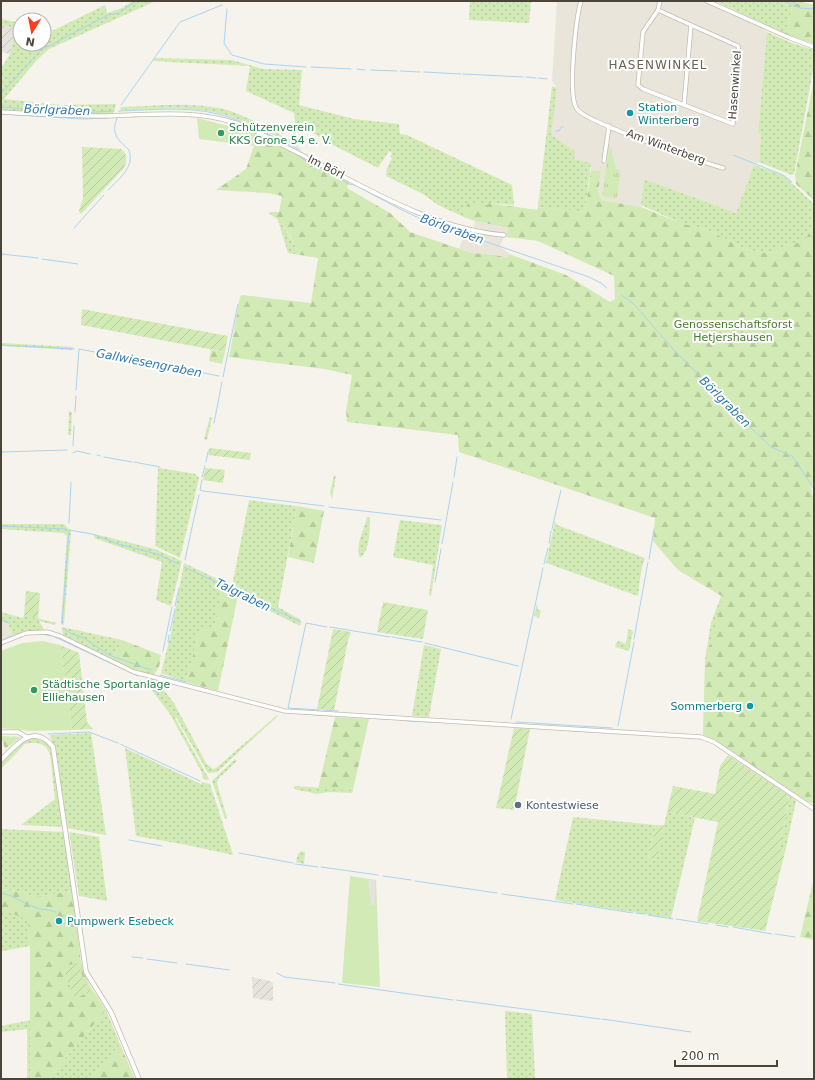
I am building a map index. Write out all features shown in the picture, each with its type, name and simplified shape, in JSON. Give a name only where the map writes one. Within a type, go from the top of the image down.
[{"type":"street","name":"Am Winterberg","points":[[581,1],[576,32],[572,88],[574,102],[581,114],[672,150],[723,168]]},
{"type":"street","name":"Hasenwinkel","points":[[658,10],[738,46],[739,52],[733,124],[638,86],[643,32],[658,10],[660,1]]},
{"type":"street","points":[[707,1],[790,38],[814,47]]},
{"type":"street","points":[[684,105],[691,25]]},
{"type":"street","name":"Im Börl","points":[[1,112],[66,116],[183,114],[214,116],[249,128],[429,217],[466,230],[504,235]]},
{"type":"street","points":[[604,161],[610,126]]},
{"type":"street","points":[[1,643],[26,633],[41,632],[60,636],[134,672],[285,711],[701,737],[714,742],[814,809]]},
{"type":"street","points":[[1,732],[18,732],[27,738]]},
{"type":"street","points":[[1,760],[16,745],[33,736],[41,737],[52,747],[86,972],[111,1012],[139,1079]]},
{"type":"shaded area","points":[[557,1],[702,1],[767,31],[758,133],[761,134],[759,162],[754,165],[736,213],[644,179],[641,207],[602,200],[598,192],[601,171],[591,170],[591,163],[574,159],[550,134],[557,88],[552,81]]},
{"type":"shaded area","points":[[1,25],[12,27],[12,45],[10,54],[1,52]]},
{"type":"shaded area","points":[[475,221],[508,228],[506,237],[504,237],[500,246],[509,254],[507,258],[496,255],[472,253],[459,249],[464,236],[475,239],[476,233],[472,233]]},
{"type":"shaded area","points":[[1,620],[8,623],[13,636],[1,647]]},
{"type":"shaded area","points":[[368,880],[375,880],[375,905],[371,905]]},
{"type":"shaded area","points":[[252,977],[273,983],[273,1001],[253,998]]},
{"type":"green space","points":[[133,1],[156,1],[52,48],[52,31],[105,5],[107,13],[122,8]]},
{"type":"green space","points":[[470,1],[531,1],[529,23],[469,20]]},
{"type":"green space","points":[[715,1],[797,1],[814,5],[814,7],[793,3],[786,34]]},
{"type":"green space","points":[[793,3],[814,7],[814,44],[786,34]]},
{"type":"green space","points":[[1,19],[12,21],[12,27],[1,25]]},
{"type":"green space","points":[[767,32],[792,43],[814,50],[814,65],[794,174],[792,175],[759,162],[761,134],[758,133]]},
{"type":"green space","points":[[12,45],[12,52],[46,52],[37,60],[4,99],[61,105],[116,104],[113,114],[90,115],[1,111],[1,69],[10,54]]},
{"type":"green space","points":[[155,58],[232,60],[263,69],[302,70],[299,105],[354,119],[399,124],[400,134],[407,135],[512,185],[514,203],[513,205],[489,203],[485,208],[465,210],[466,218],[438,205],[423,194],[386,176],[387,168],[392,158],[390,157],[392,153],[389,151],[378,168],[329,143],[297,123],[294,144],[303,150],[235,118],[220,114],[182,108],[120,110],[121,107],[170,105],[195,105],[219,108],[247,118],[294,143],[294,113],[246,91],[250,66],[153,61]]},
{"type":"green space","points":[[814,80],[814,200],[796,184],[795,175]]},
{"type":"green space","points":[[552,86],[557,88],[551,135],[575,151],[574,159],[591,163],[585,212],[538,207]]},
{"type":"green space","name":"Schützenverein KKS Grone 54 e. V.","points":[[197,118],[236,128],[255,143],[254,146],[199,139]]},
{"type":"green space","name":"Genossenschaftsforst Hetjershausen","points":[[237,125],[350,181],[347,188],[390,213],[410,232],[472,253],[496,255],[507,258],[509,254],[566,275],[610,302],[615,299],[614,276],[538,241],[506,237],[508,228],[466,218],[465,210],[469,201],[485,208],[489,203],[537,210],[538,207],[585,212],[591,170],[601,171],[598,192],[602,200],[641,207],[683,224],[706,229],[745,249],[772,253],[784,246],[805,241],[814,222],[814,484],[811,485],[814,503],[814,803],[806,802],[703,735],[706,659],[723,597],[678,570],[653,541],[655,518],[459,452],[458,435],[347,422],[346,411],[352,375],[324,369],[229,357],[240,297],[242,295],[311,303],[318,258],[300,255],[284,226],[275,217],[269,214],[269,212],[279,212],[282,196],[268,193],[216,190],[246,169],[255,143],[236,128]]},
{"type":"green space","points":[[82,147],[121,149],[126,155],[126,160],[124,168],[81,214],[79,211],[83,198]]},
{"type":"green space","points":[[609,147],[611,148],[616,169],[620,170],[617,199],[602,196]]},
{"type":"green space","points":[[754,165],[783,175],[814,204],[814,222],[805,241],[784,246],[772,253],[745,249],[706,229],[683,224],[641,205],[644,179],[736,213]]},
{"type":"green space","points":[[277,217],[288,233],[300,255],[288,253]]},
{"type":"green space","points":[[82,309],[228,336],[225,352],[81,325]]},
{"type":"green space","points":[[1,343],[73,347],[72,350],[1,346]]},
{"type":"green space","points":[[211,350],[225,352],[222,364],[209,361]]},
{"type":"green space","points":[[69,411],[72,412],[71,435],[68,435]]},
{"type":"green space","points":[[210,417],[212,418],[207,440],[204,439]]},
{"type":"green space","points":[[209,448],[251,453],[250,460],[208,455]]},
{"type":"green space","points":[[158,468],[196,474],[199,478],[180,558],[155,546]]},
{"type":"green space","points":[[205,468],[225,470],[223,483],[203,480]]},
{"type":"green space","points":[[334,475],[336,476],[332,499],[330,493]]},
{"type":"green space","points":[[249,500],[297,506],[278,607],[301,620],[300,626],[240,596],[237,600],[221,591],[214,630],[200,629],[186,682],[161,673],[171,633],[184,563],[232,586]]},
{"type":"green space","points":[[297,506],[324,511],[314,563],[288,557]]},
{"type":"green space","points":[[367,517],[370,517],[368,545],[364,554],[360,558],[359,543]]},
{"type":"green space","points":[[400,520],[442,525],[431,596],[429,595],[433,565],[393,557]]},
{"type":"green space","points":[[555,521],[557,525],[645,558],[641,572],[638,596],[546,563]]},
{"type":"green space","points":[[1,524],[64,524],[71,531],[64,625],[61,623],[67,536],[63,533],[1,529]]},
{"type":"green space","points":[[95,534],[155,549],[182,561],[171,606],[156,600],[162,562],[94,538]]},
{"type":"green space","points":[[26,591],[40,593],[38,619],[24,615]]},
{"type":"green space","points":[[221,591],[237,600],[218,691],[186,682],[200,628],[214,630]]},
{"type":"green space","points":[[721,596],[723,597],[703,735],[705,659],[711,623]]},
{"type":"green space","points":[[383,602],[428,610],[423,638],[377,632]]},
{"type":"green space","points":[[537,603],[538,610],[541,611],[539,618],[534,616]]},
{"type":"green space","points":[[1,612],[23,618],[24,615],[57,623],[54,625],[39,621],[44,630],[25,632],[13,636],[8,623],[1,620]]},
{"type":"green space","points":[[62,627],[122,640],[112,661],[63,635]]},
{"type":"green space","points":[[333,629],[351,632],[334,710],[317,709]]},
{"type":"green space","points":[[628,629],[633,631],[629,651],[615,647],[616,643],[619,641],[626,644]]},
{"type":"green space","points":[[122,640],[161,655],[159,667],[154,675],[131,669],[112,661]]},
{"type":"green space","name":"Städtische Sportanlage Elliehausen","points":[[43,641],[60,645],[72,730],[30,731],[1,728],[1,651],[22,643]]},
{"type":"green space","points":[[60,645],[79,653],[87,722],[93,729],[72,730]]},
{"type":"green space","points":[[424,645],[441,649],[429,717],[412,716]]},
{"type":"green space","points":[[151,680],[156,680],[174,703],[206,763],[213,769],[277,715],[278,716],[217,772],[208,773],[176,717],[175,718],[209,779],[206,780],[203,779],[202,773],[170,714],[150,688]]},
{"type":"green space","points":[[335,717],[369,719],[353,790],[318,789]]},
{"type":"green space","points":[[514,728],[530,729],[514,810],[496,808]]},
{"type":"green space","points":[[91,733],[106,835],[67,828],[57,757],[50,735]]},
{"type":"green space","points":[[1,736],[21,737],[5,749]]},
{"type":"green space","points":[[31,738],[43,740],[52,749],[64,827],[21,825],[55,799],[50,754],[43,745],[37,743],[25,744],[1,769],[1,762],[18,745]]},
{"type":"green space","points":[[125,748],[201,784],[202,782],[210,784],[233,855],[136,836]]},
{"type":"green space","points":[[728,755],[790,796],[779,848],[785,852],[765,931],[697,921],[718,822],[667,812],[673,786],[715,794],[720,766]]},
{"type":"green space","points":[[235,759],[237,761],[218,779],[217,784],[227,817],[225,819],[212,781]]},
{"type":"green space","points":[[294,786],[353,790],[352,793],[329,792],[317,794],[294,789]]},
{"type":"green space","points":[[790,796],[796,801],[785,852],[779,848]]},
{"type":"green space","points":[[667,812],[695,818],[671,918],[555,900],[573,817],[656,825],[648,858],[656,860]]},
{"type":"green space","points":[[656,825],[664,825],[657,860],[648,858]]},
{"type":"green space","points":[[1,829],[64,832],[73,891],[36,897],[18,891],[1,889]]},
{"type":"green space","points":[[69,832],[99,837],[107,901],[79,896]]},
{"type":"green space","points":[[301,851],[305,852],[304,864],[296,862],[298,854]]},
{"type":"green space","points":[[350,876],[376,880],[380,987],[342,983]]},
{"type":"green space","points":[[814,878],[814,940],[800,937]]},
{"type":"green space","points":[[1,889],[18,891],[36,897],[73,891],[81,962],[90,986],[106,1010],[48,1079],[30,1079],[30,946],[28,920],[1,909]]},
{"type":"green space","points":[[1,909],[28,919],[30,946],[3,951],[1,949]]},
{"type":"green space","points":[[79,963],[83,979],[91,991],[75,999],[67,980],[64,966]]},
{"type":"green space","points":[[106,1010],[120,1044],[90,1079],[48,1079]]},
{"type":"green space","points":[[505,1011],[532,1014],[535,1079],[507,1079]]},
{"type":"green space","points":[[31,1020],[30,1079],[27,1079],[27,1029],[1,1032],[1,1026]]},
{"type":"green space","points":[[120,1044],[135,1079],[90,1079]]},
{"type":"waterway","points":[[1,94],[41,50],[108,15],[119,13],[136,1]]},
{"type":"waterway","points":[[785,1],[800,8],[814,9]]},
{"type":"waterway","points":[[121,105],[180,22],[222,5]]},
{"type":"waterway","points":[[227,9],[224,43],[232,55],[264,64],[306,67]]},
{"type":"waterway","points":[[311,67],[351,69]]},
{"type":"waterway","points":[[357,69],[365,70]]},
{"type":"waterway","points":[[371,70],[397,71]]},
{"type":"waterway","points":[[400,71],[420,72]]},
{"type":"waterway","points":[[424,72],[461,74]]},
{"type":"waterway","points":[[463,74],[523,77]]},
{"type":"waterway","points":[[526,77],[536,78]]},
{"type":"waterway","points":[[538,78],[547,79]]},
{"type":"waterway","name":"Börlgraben","points":[[1,107],[76,113],[114,111]]},
{"type":"waterway","name":"Börlgraben","points":[[119,111],[181,109],[218,114],[250,125],[300,150]]},
{"type":"waterway","points":[[1,114],[82,119],[109,118]]},
{"type":"waterway","points":[[108,190],[125,172],[130,162],[129,150],[116,136],[115,124],[117,118]]},
{"type":"waterway","points":[[556,131],[559,131],[561,127],[563,127]]},
{"type":"waterway","points":[[733,155],[783,175],[792,182]]},
{"type":"waterway","name":"Börlgraben","points":[[301,158],[349,184],[355,185],[423,220],[589,277],[607,288]]},
{"type":"waterway","points":[[74,228],[104,195]]},
{"type":"waterway","points":[[1,254],[38,258]]},
{"type":"waterway","points":[[42,259],[78,264]]},
{"type":"waterway","name":"Börlgraben","points":[[621,295],[633,303],[672,348],[771,447],[792,456],[814,489]]},
{"type":"waterway","name":"Gallwiesengraben","points":[[223,377],[238,304]]},
{"type":"waterway","name":"Gallwiesengraben","points":[[1,345],[74,349]]},
{"type":"waterway","name":"Gallwiesengraben","points":[[76,390],[79,349],[219,376]]},
{"type":"waterway","name":"Gallwiesengraben","points":[[214,423],[222,382]]},
{"type":"waterway","points":[[75,412],[76,396]]},
{"type":"waterway","points":[[73,446],[74,426]]},
{"type":"waterway","points":[[1,452],[67,450]]},
{"type":"waterway","points":[[73,453],[77,451],[90,454]]},
{"type":"waterway","points":[[206,462],[208,452]]},
{"type":"waterway","points":[[104,457],[132,462]]},
{"type":"waterway","points":[[454,477],[457,457]]},
{"type":"waterway","points":[[134,462],[160,467]]},
{"type":"waterway","points":[[202,477],[205,466]]},
{"type":"waterway","points":[[202,480],[200,490],[203,491],[324,506]]},
{"type":"waterway","points":[[69,523],[71,482]]},
{"type":"waterway","points":[[442,544],[453,482]]},
{"type":"waterway","points":[[552,529],[561,490]]},
{"type":"waterway","points":[[185,560],[199,495]]},
{"type":"waterway","points":[[329,507],[441,520]]},
{"type":"waterway","name":"Talgraben","points":[[1,526],[65,529]]},
{"type":"waterway","points":[[649,559],[654,529]]},
{"type":"waterway","name":"Talgraben","points":[[62,624],[69,530],[92,534],[118,544],[157,554],[179,564]]},
{"type":"waterway","points":[[549,543],[551,531]]},
{"type":"waterway","points":[[544,564],[548,548]]},
{"type":"waterway","points":[[435,582],[441,549]]},
{"type":"waterway","points":[[634,639],[648,562]]},
{"type":"waterway","name":"Talgraben","points":[[184,567],[301,622]]},
{"type":"waterway","points":[[511,719],[543,568]]},
{"type":"waterway","points":[[175,606],[179,588]]},
{"type":"waterway","points":[[163,651],[172,607]]},
{"type":"waterway","points":[[170,631],[175,609]]},
{"type":"waterway","points":[[1,620],[9,623]]},
{"type":"waterway","points":[[320,710],[288,708],[306,623],[327,627]]},
{"type":"waterway","name":"Talgraben","points":[[330,627],[390,637]]},
{"type":"waterway","points":[[63,628],[70,633],[84,638],[109,655],[151,670]]},
{"type":"waterway","points":[[42,634],[51,636]]},
{"type":"waterway","points":[[168,642],[169,635]]},
{"type":"waterway","points":[[2,641],[11,636]]},
{"type":"waterway","points":[[53,636],[138,676]]},
{"type":"waterway","name":"Talgraben","points":[[392,637],[422,642]]},
{"type":"waterway","points":[[618,726],[634,642]]},
{"type":"waterway","name":"Talgraben","points":[[425,643],[518,666]]},
{"type":"waterway","points":[[160,675],[186,682]]},
{"type":"waterway","points":[[146,678],[151,680],[155,679]]},
{"type":"waterway","points":[[151,687],[159,694]]},
{"type":"waterway","points":[[221,696],[279,711]]},
{"type":"waterway","points":[[323,710],[338,711]]},
{"type":"waterway","points":[[289,713],[332,716]]},
{"type":"waterway","points":[[339,716],[345,717]]},
{"type":"waterway","points":[[372,718],[383,719]]},
{"type":"waterway","points":[[386,719],[404,720]]},
{"type":"waterway","points":[[407,721],[432,722]]},
{"type":"waterway","points":[[516,722],[612,728]]},
{"type":"waterway","points":[[549,729],[590,732]]},
{"type":"waterway","points":[[48,734],[89,732],[118,743]]},
{"type":"waterway","points":[[594,732],[605,733]]},
{"type":"waterway","points":[[120,744],[200,781]]},
{"type":"waterway","points":[[129,840],[162,846]]},
{"type":"waterway","points":[[239,853],[293,863]]},
{"type":"waterway","points":[[295,864],[318,867]]},
{"type":"waterway","points":[[321,867],[378,875]]},
{"type":"waterway","points":[[383,876],[411,880]]},
{"type":"waterway","points":[[415,881],[497,893]]},
{"type":"waterway","points":[[1,893],[37,908],[56,912]]},
{"type":"waterway","points":[[502,894],[573,904]]},
{"type":"waterway","points":[[576,904],[633,913]]},
{"type":"waterway","points":[[636,913],[645,914]]},
{"type":"waterway","points":[[648,915],[673,919]]},
{"type":"waterway","points":[[62,916],[66,916],[73,924],[76,924]]},
{"type":"waterway","points":[[676,919],[708,924]]},
{"type":"waterway","points":[[81,923],[82,933]]},
{"type":"waterway","points":[[716,925],[728,927]]},
{"type":"waterway","points":[[733,927],[772,934]]},
{"type":"waterway","points":[[775,934],[795,937]]},
{"type":"waterway","points":[[132,957],[143,958]]},
{"type":"waterway","points":[[147,959],[177,963]]},
{"type":"waterway","points":[[186,964],[229,970]]},
{"type":"waterway","points":[[277,973],[284,977],[335,983]]},
{"type":"waterway","points":[[338,984],[453,1000]]},
{"type":"waterway","points":[[456,1000],[600,1019]]},
{"type":"waterway","points":[[602,1019],[691,1032]]},
{"type":"place","name":"Station Winterberg","points":[[630,113]]},
{"type":"place","name":"Schützenverein KKS Grone 54 e. V.","points":[[221,133]]},
{"type":"place","name":"Städtische Sportanlage Elliehausen","points":[[34,690]]},
{"type":"place","name":"Sommerberg","points":[[750,706]]},
{"type":"place","name":"Kontestwiese","points":[[518,805]]},
{"type":"place","name":"Pumpwerk Esebeck","points":[[59,921]]},
{"type":"district","name":"HASENWINKEL","points":[[658,65]]}]
